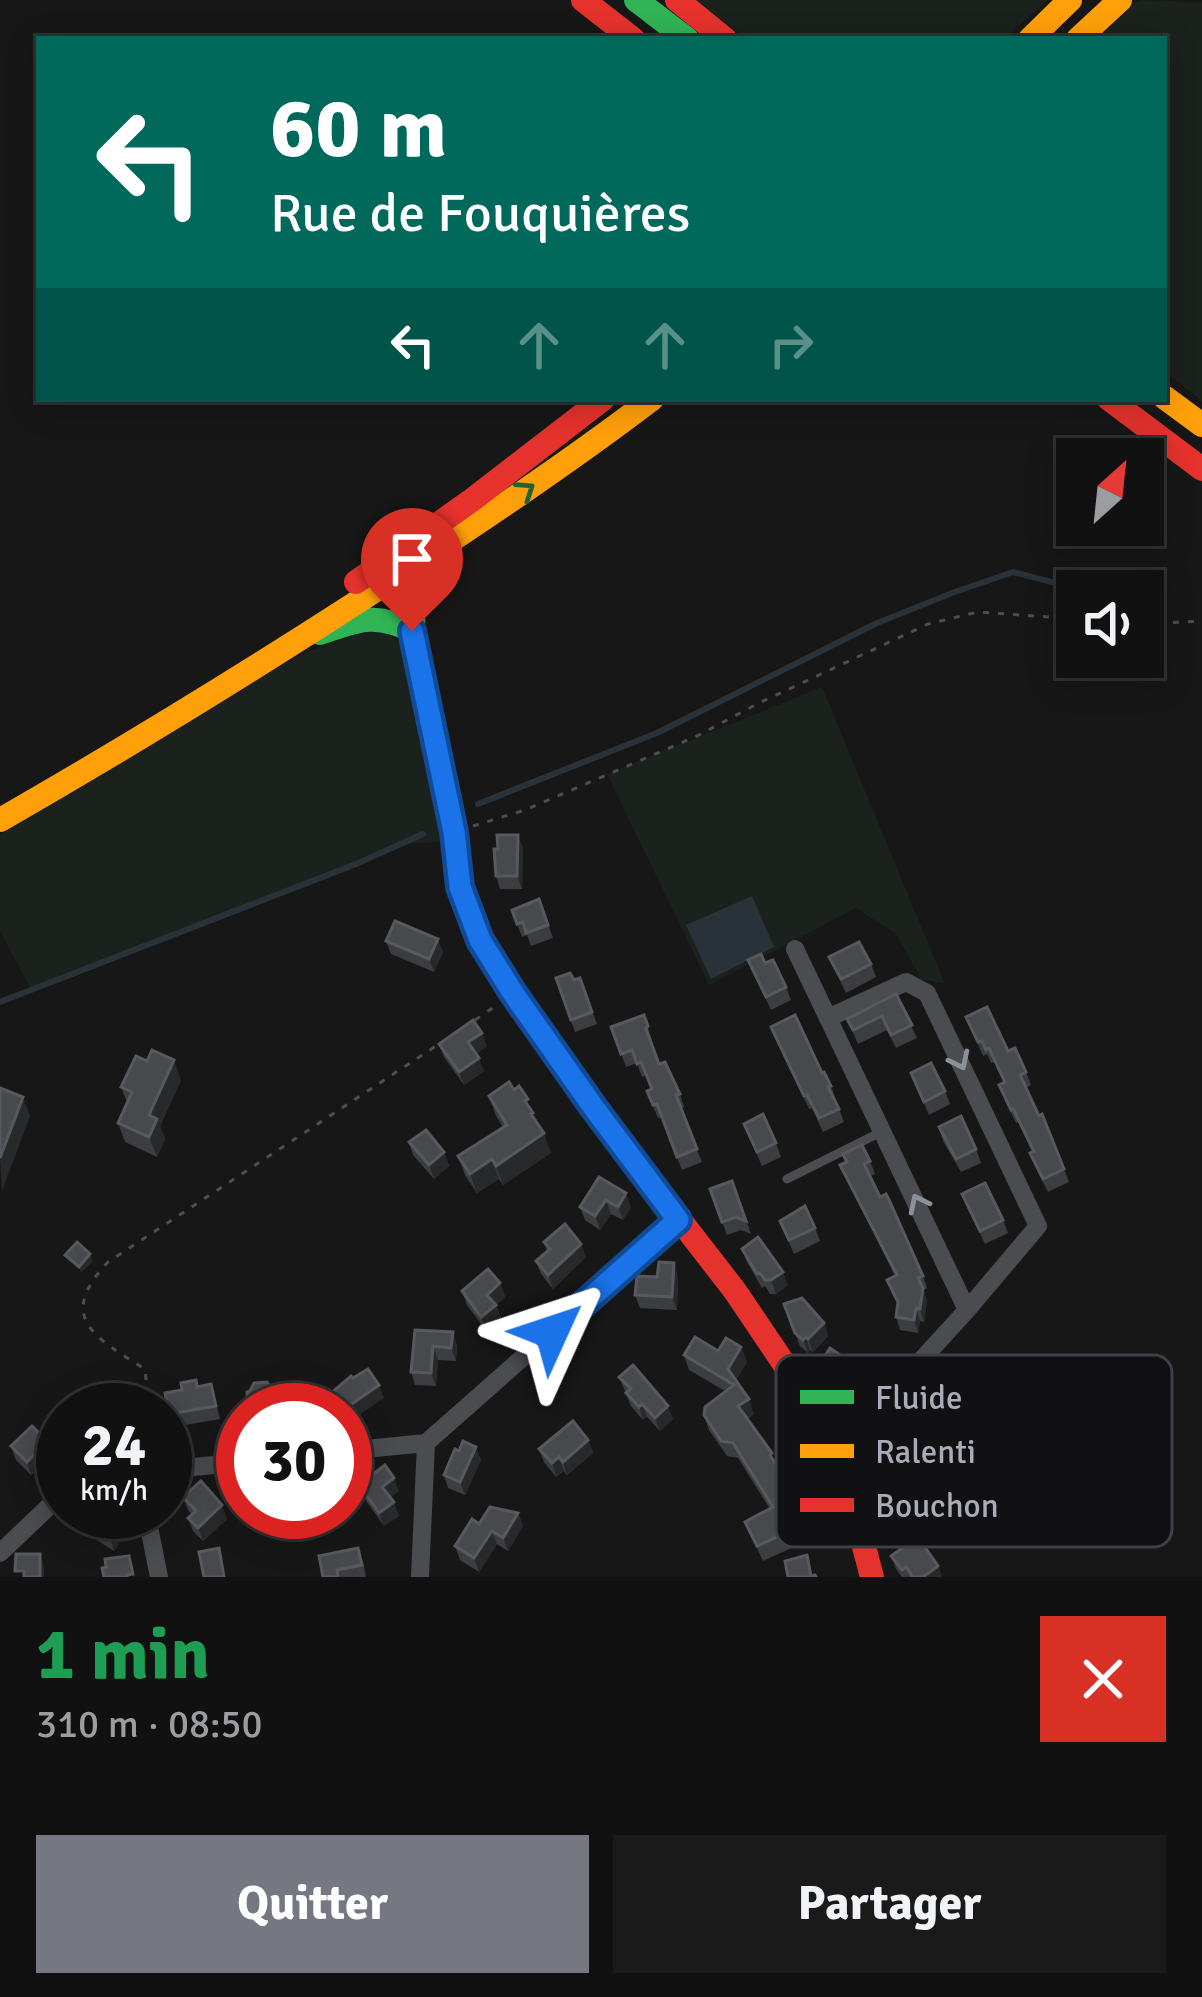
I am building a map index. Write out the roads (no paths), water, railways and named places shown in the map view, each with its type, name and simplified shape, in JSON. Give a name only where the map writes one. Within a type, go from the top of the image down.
[{"type":"main road","points":[[583,0],[630,36]]},
{"type":"main road","points":[[636,0],[683,36]]},
{"type":"main road","points":[[677,0],[721,36]]},
{"type":"main road","points":[[1033,36],[1070,0]]},
{"type":"main road","points":[[1081,36],[1120,0]]},
{"type":"main road","points":[[1167,399],[1202,425]]},
{"type":"main road","points":[[0,817],[86,754],[315,611],[472,500],[599,402]]},
{"type":"main road","points":[[0,817],[98,765],[301,639],[600,440],[648,402]]},
{"type":"main road","points":[[1112,402],[1202,469]]},
{"type":"main road","points":[[454,538],[415,586],[412,631],[454,832],[460,887],[480,940],[594,1108],[735,1291],[778,1355]]},
{"type":"main road","points":[[301,639],[370,616],[391,619],[412,631]]},
{"type":"main road","points":[[864,1547],[872,1577]]},
{"type":"street","points":[[795,949],[967,1310]]},
{"type":"street","points":[[828,1018],[906,982],[927,993],[1038,1226],[926,1355]]},
{"type":"street","points":[[372,1448],[426,1443],[678,1220]]},
{"type":"street","points":[[420,1577],[426,1443]]},
{"type":"street","points":[[0,1553],[36,1519]]},
{"type":"street","points":[[151,1539],[159,1577]]},
{"type":"lane","points":[[787,1179],[883,1131]]},
{"type":"waterway","points":[[478,804],[657,733],[877,623],[952,593],[1013,572],[1056,583]]},
{"type":"waterway","points":[[0,1002],[423,834]]}]
